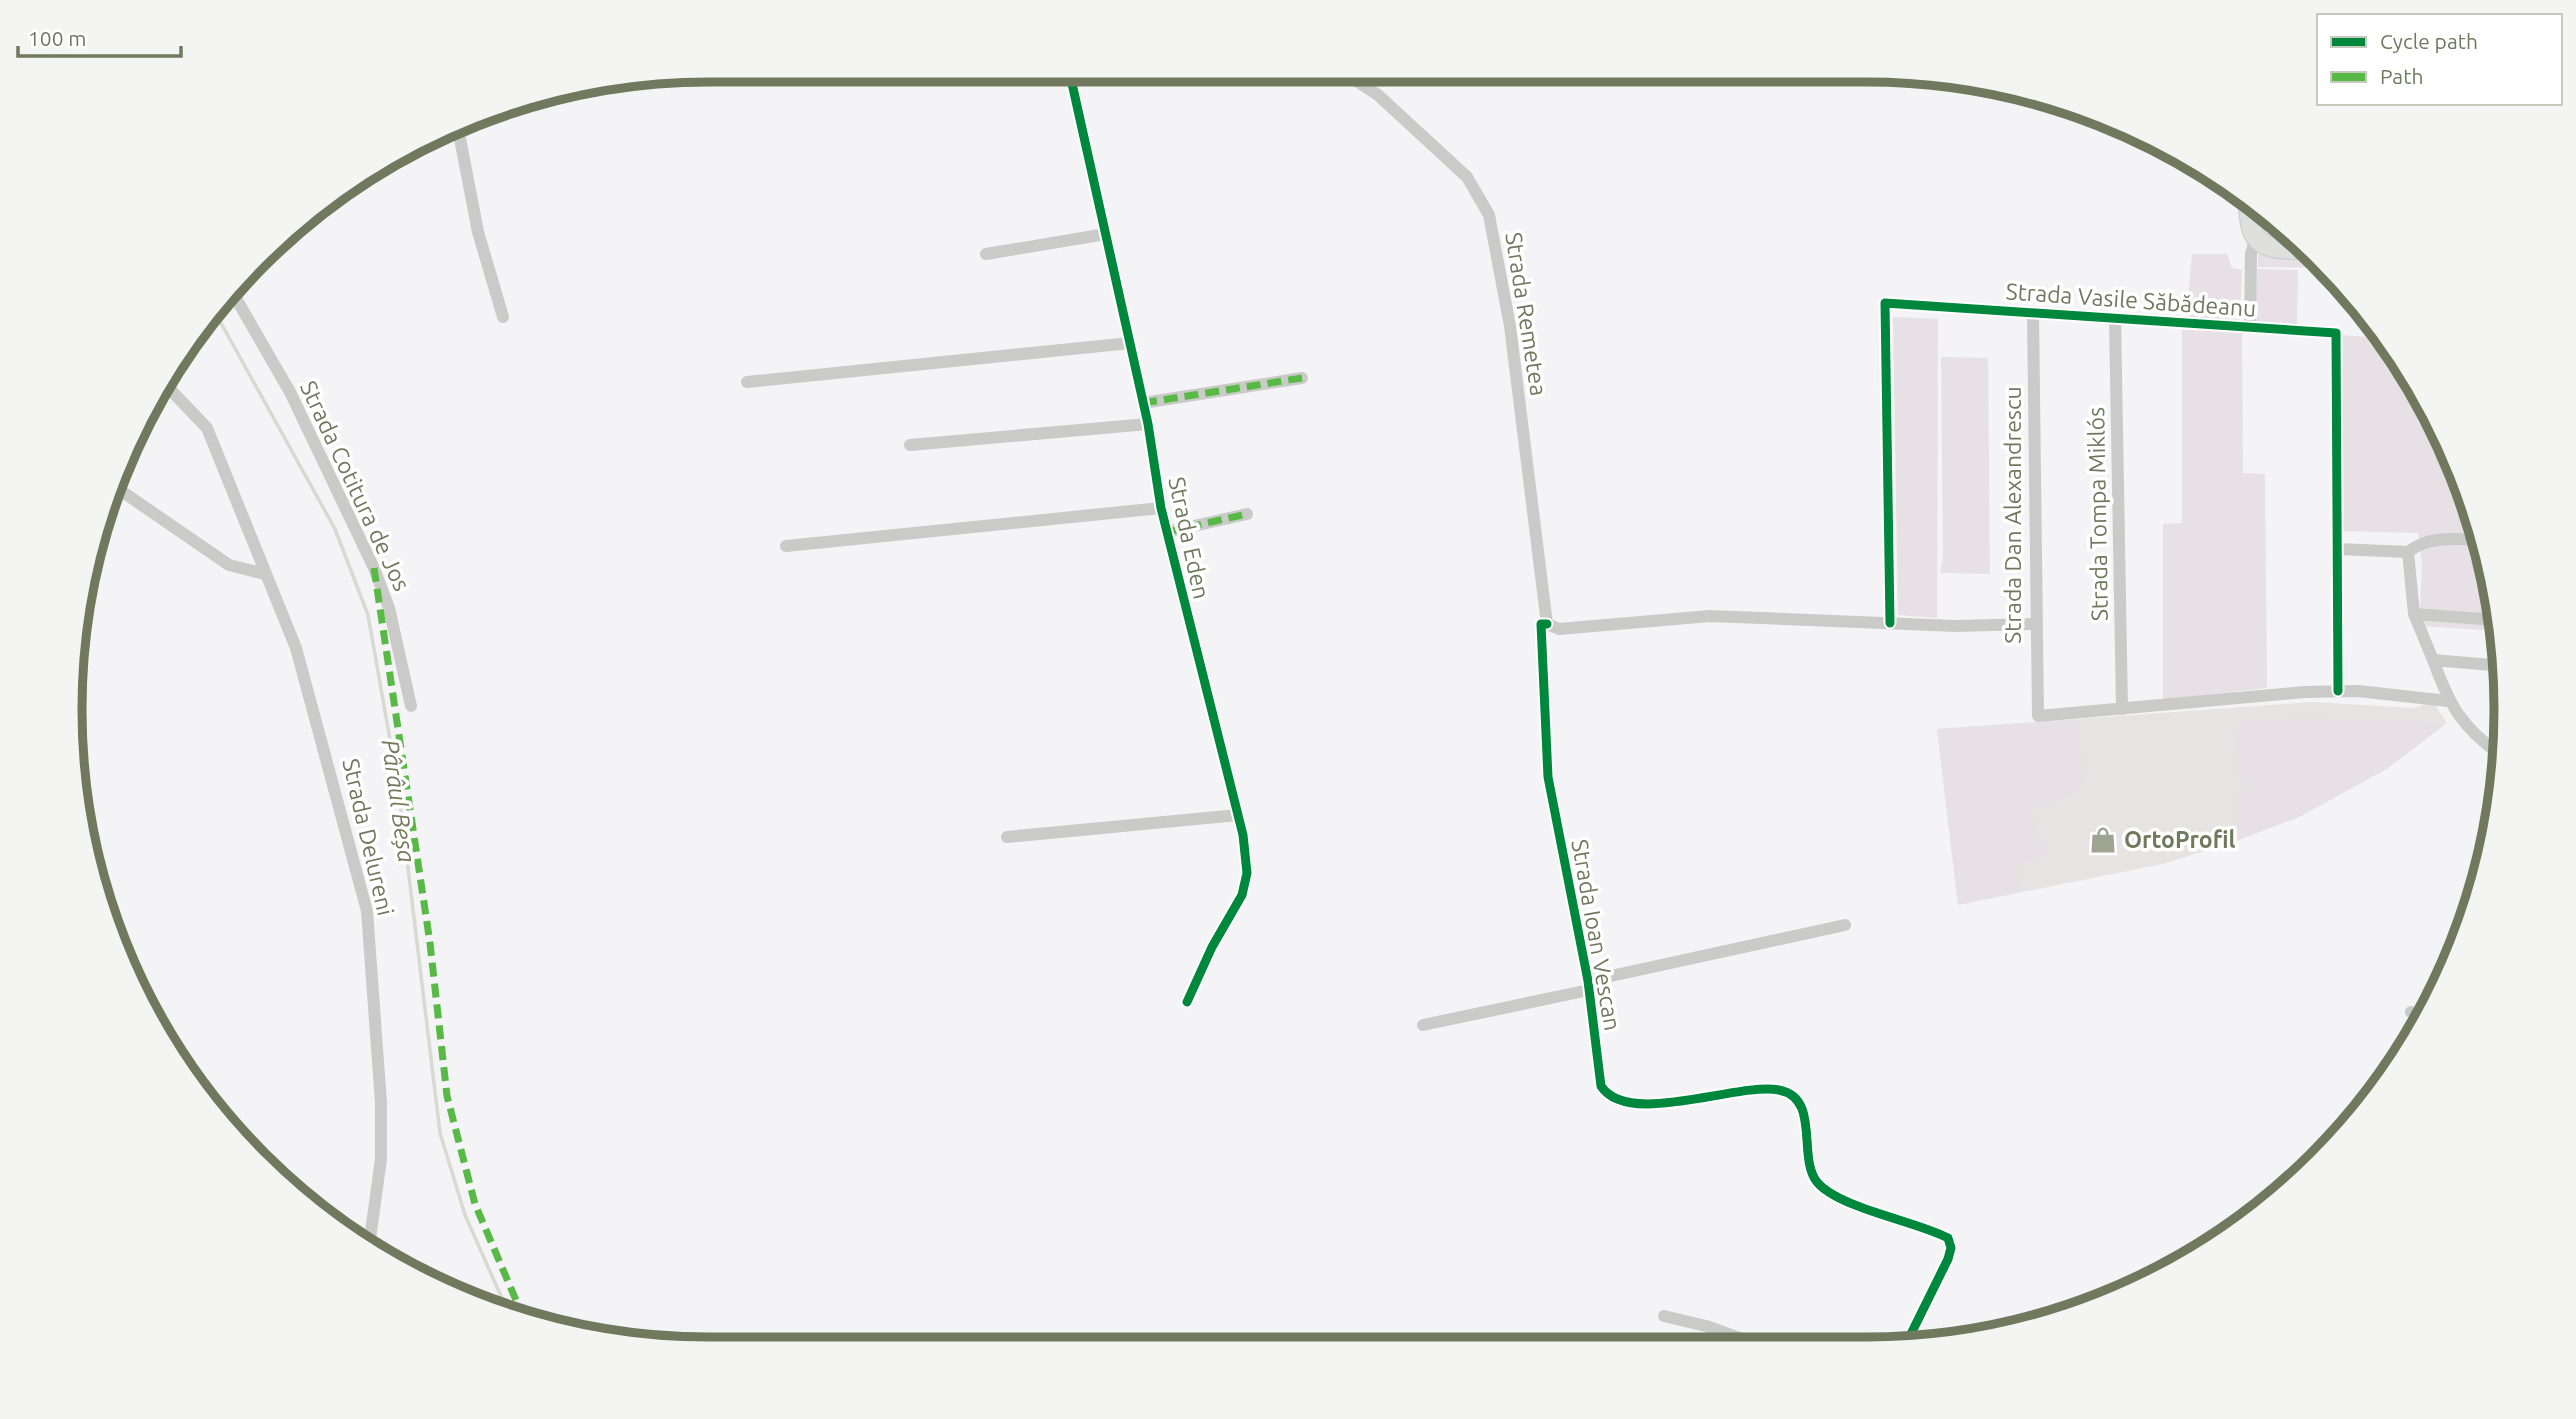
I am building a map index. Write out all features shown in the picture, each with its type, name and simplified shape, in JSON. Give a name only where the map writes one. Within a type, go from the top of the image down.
[{"type":"main road","points":[[2250,213],[2251,232],[2256,239],[2274,249],[2292,249]]},
{"type":"street","name":"Strada Eden","points":[[1072,82],[1148,424],[1161,508],[1238,815],[1247,873],[1242,895],[1212,947],[1187,1002]]},
{"type":"street","name":"Strada Remetea","points":[[1360,82],[1378,95],[1459,170],[1489,215],[1510,326],[1547,624]]},
{"type":"street","points":[[459,134],[478,232],[503,317]]},
{"type":"street","points":[[986,254],[1106,234]]},
{"type":"street","name":"Strada Vasile Săbădeanu","points":[[2250,328],[2251,253],[2256,239]]},
{"type":"street","name":"Strada Cotitura de Jos","points":[[236,298],[290,392],[373,568],[389,608],[411,706]]},
{"type":"street","name":"Strada Vasile Săbădeanu","points":[[1890,623],[1885,303],[2336,333],[2338,691]]},
{"type":"street","name":"Strada Dan Alexandrescu","points":[[2033,313],[2034,624],[2038,716],[2122,709]]},
{"type":"street","name":"Strada Tompa Miklós","points":[[2115,318],[2122,709]]},
{"type":"street","points":[[747,382],[1130,343]]},
{"type":"street","points":[[1143,403],[1302,378]]},
{"type":"street","name":"Strada Delureni","points":[[170,389],[207,428],[296,648],[367,911],[381,1103],[381,1159],[370,1237]]},
{"type":"street","points":[[910,445],[1148,424]]},
{"type":"street","points":[[122,491],[229,565],[265,574]]},
{"type":"street","name":"Strada Eden","points":[[786,545],[1161,508]]},
{"type":"street","points":[[1167,532],[1247,514]]},
{"type":"street","points":[[2337,550],[2408,552],[2416,546],[2438,539],[2470,540]]},
{"type":"street","points":[[2408,552],[2414,614],[2448,701],[2468,727],[2492,748]]},
{"type":"street","points":[[2414,614],[2487,619]]},
{"type":"street","points":[[1547,624],[1559,629],[1710,616],[1972,627],[2034,624]]},
{"type":"street","name":"Strada Ioan Vescan","points":[[1547,624],[1541,624],[1548,777],[1589,986],[1601,1086],[1607,1096],[1617,1101],[1665,1103],[1768,1089],[1783,1091],[1793,1096],[1801,1107],[1810,1169],[1818,1182],[1830,1193],[1948,1238],[1951,1248],[1948,1259],[1911,1335]]},
{"type":"street","points":[[2433,660],[2492,665]]},
{"type":"street","points":[[2122,709],[2338,691],[2448,701]]},
{"type":"street","points":[[1007,837],[1238,815]]},
{"type":"street","name":"Strada Ioan Vescan","points":[[1423,1025],[1845,925]]},
{"type":"street","points":[[2411,1012],[2414,1015]]},
{"type":"street","points":[[1664,1316],[1737,1337]]},
{"type":"shaded area","points":[[2192,254],[2227,254],[2232,268],[2242,270],[2240,321],[2186,318]]},
{"type":"shaded area","points":[[2258,254],[2298,255],[2312,268],[2258,267]]},
{"type":"shaded area","points":[[2257,269],[2298,270],[2297,327],[2254,324]]},
{"type":"shaded area","points":[[1893,317],[1938,319],[1937,618],[1898,615]]},
{"type":"shaded area","points":[[2182,330],[2242,331],[2243,473],[2265,474],[2267,688],[2163,700],[2163,524],[2182,523]]},
{"type":"shaded area","points":[[2339,335],[2371,337],[2410,396],[2446,469],[2472,547],[2482,587],[2488,630],[2419,626],[2422,565],[2418,533],[2340,531]]},
{"type":"shaded area","points":[[1941,357],[1988,358],[1990,574],[1940,573],[1943,558]]},
{"type":"shaded area","name":"OrtoProfil","points":[[2313,702],[2413,708],[2433,702],[2447,723],[2388,768],[2301,816],[2233,842],[2163,864],[1958,905],[1937,729]]},
{"type":"shaded area","points":[[2304,718],[2438,722],[2444,725],[2388,768],[2301,816],[2236,841],[2236,793],[2246,792],[2246,779],[2236,779],[2233,730],[2242,721]]},
{"type":"shaded area","points":[[2077,720],[2087,781],[2070,798],[2032,808],[2046,857],[2017,865],[2024,891],[1958,905],[1937,729]]},
{"type":"waterway","name":"Pârâul Beșa","points":[[219,319],[335,529],[368,615],[398,785],[440,1133],[465,1215],[503,1301]]},
{"type":"marked path","points":[[1143,403],[1302,378]]},
{"type":"marked path","points":[[1167,532],[1247,514]]},
{"type":"marked path","points":[[374,568],[430,943],[447,1096],[475,1204],[519,1306]]},
{"type":"cycle path","points":[[1072,82],[1148,424],[1161,508],[1243,835],[1247,873],[1242,895],[1212,947],[1187,1002]]},
{"type":"cycle path","points":[[1890,623],[1885,303],[2336,333],[2338,691]]},
{"type":"cycle path","points":[[1547,624],[1541,624],[1548,777],[1588,981],[1601,1086],[1615,1098],[1634,1103],[1658,1104],[1760,1089],[1779,1090],[1792,1095],[1800,1104],[1804,1116],[1811,1171],[1817,1182],[1827,1191],[1859,1207],[1948,1238],[1951,1248],[1948,1259],[1911,1335]]},
{"type":"place","name":"OrtoProfil","points":[[2103,840]]}]
